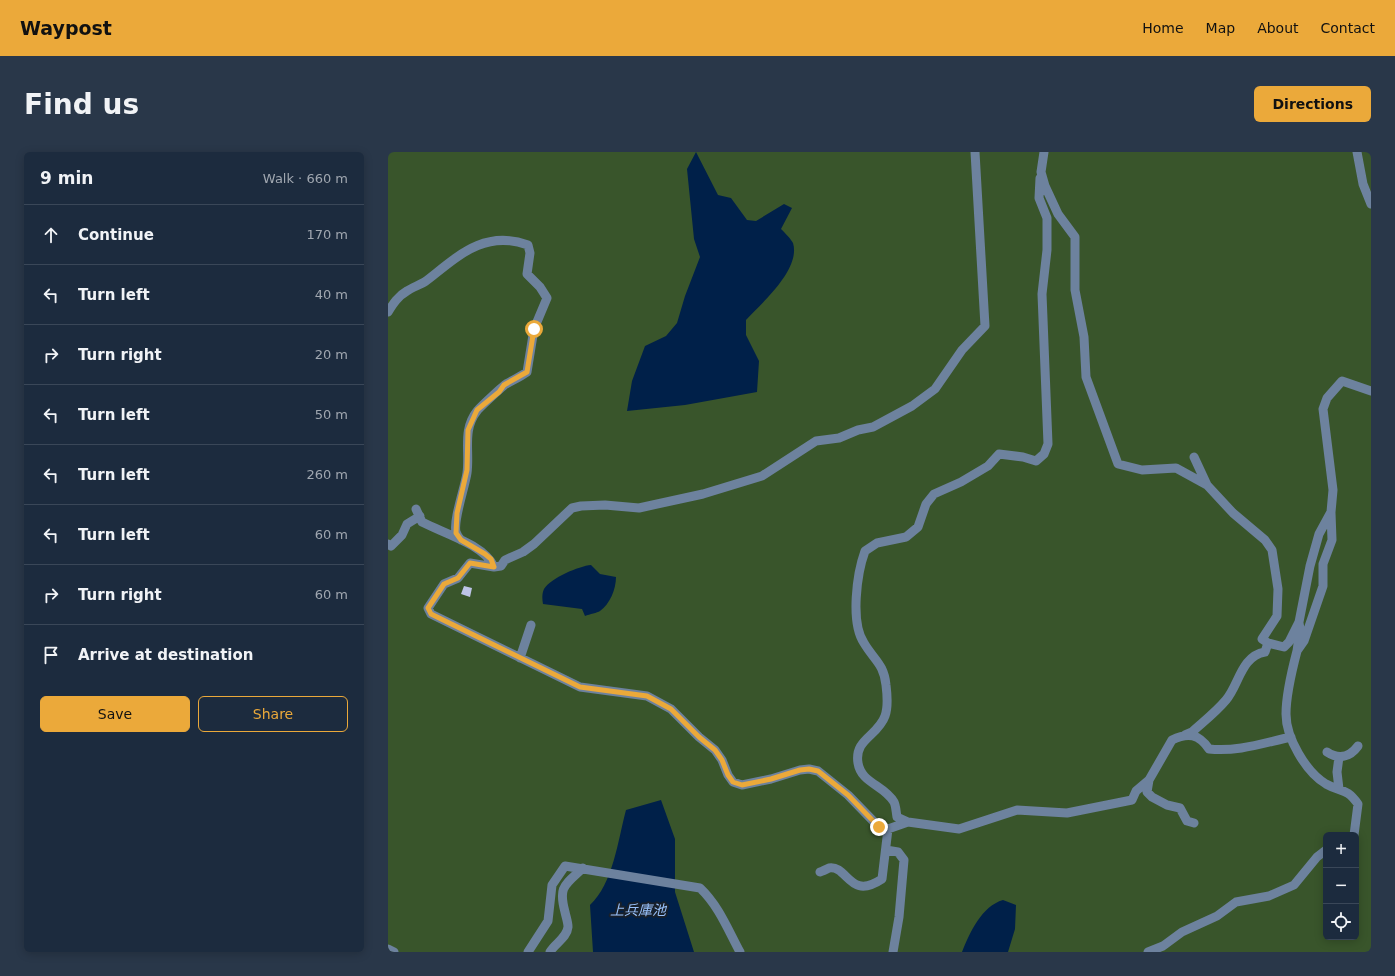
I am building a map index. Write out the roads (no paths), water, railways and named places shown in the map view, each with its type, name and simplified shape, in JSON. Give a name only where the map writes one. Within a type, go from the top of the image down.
[{"type":"lane","points":[[908,822],[888,829],[879,827],[848,795],[818,771],[809,769],[800,770],[771,779],[742,785],[733,782],[715,750],[699,737],[671,709],[647,696],[580,687],[431,614],[428,608],[444,584],[458,578],[470,563],[494,567],[501,566],[505,560],[523,552],[534,544],[572,508],[605,505],[639,508],[703,494],[762,476],[816,441],[839,438],[858,430],[873,427],[912,406],[935,389],[962,350],[985,326],[975,152]]},
{"type":"lane","points":[[1044,152],[1039,198],[1047,218],[1047,250],[1042,294],[1048,444],[1044,454],[1036,461],[1023,457],[999,454],[988,466],[961,482],[934,494],[926,504],[918,527],[906,537],[877,543],[865,551],[859,566],[858,626],[863,643],[883,668],[886,686],[886,715],[878,729],[860,745],[857,753],[860,774],[886,793],[894,802],[897,816],[908,822],[959,829],[1017,810],[1067,813],[1132,800],[1136,791],[1149,780],[1172,740],[1192,732],[1226,700],[1250,658],[1257,653],[1265,652],[1268,643]]},
{"type":"lane","points":[[1357,152],[1363,184],[1371,204]]},
{"type":"lane","points":[[1041,172],[1051,201],[1075,237],[1075,290],[1084,337],[1086,377],[1118,464],[1142,470],[1176,468],[1207,484]]},
{"type":"lane","points":[[388,312],[397,298],[423,283],[464,251],[474,246],[499,240],[528,246],[530,253],[527,274],[547,298],[534,329],[527,372],[504,385],[499,392],[477,410],[471,420],[467,442],[467,470],[457,513],[456,533],[461,540]]},
{"type":"lane","points":[[1297,651],[1304,641],[1323,586],[1323,564],[1332,540],[1331,512],[1333,490],[1323,409],[1327,398],[1342,381],[1371,391]]},
{"type":"lane","points":[[1194,458],[1207,484],[1233,513],[1257,533],[1272,550],[1278,589],[1277,616],[1262,639],[1268,643],[1284,647],[1289,642],[1299,622],[1306,582],[1319,534],[1331,512]]},
{"type":"lane","points":[[388,544],[392,546],[402,535],[407,524],[418,512],[422,522],[461,540],[485,554],[491,559],[494,567]]},
{"type":"lane","points":[[1299,622],[1300,629],[1297,651],[1286,714],[1291,737],[1296,749],[1314,774],[1326,784],[1350,793],[1358,804],[1354,832]]},
{"type":"lane","points":[[520,658],[531,625]]},
{"type":"lane","points":[[1185,734],[1203,740],[1209,749],[1221,750],[1238,750],[1291,737]]},
{"type":"lane","points":[[1327,752],[1339,757],[1354,752],[1358,746]]},
{"type":"lane","points":[[1339,757],[1339,789]]},
{"type":"lane","points":[[1149,780],[1147,792],[1152,797],[1167,805],[1180,808],[1187,821],[1194,822]]},
{"type":"lane","points":[[820,872],[830,868],[835,869],[864,888],[872,886],[882,879],[888,829]]},
{"type":"lane","points":[[886,850],[898,852],[904,860],[899,917],[893,952]]},
{"type":"lane","points":[[1148,952],[1164,946],[1182,932],[1217,916],[1236,902],[1269,896],[1294,885],[1317,857],[1323,852]]},
{"type":"lane","points":[[528,952],[548,921],[552,885],[565,866],[700,888],[711,898],[740,952]]},
{"type":"lane","points":[[550,952],[553,946],[564,938],[568,928],[561,896],[564,886],[583,868]]},
{"type":"lane","points":[[388,949],[394,952]]},
{"type":"water","points":[[696,152],[718,195],[731,198],[747,220],[756,221],[784,204],[792,208],[781,229],[793,243],[794,253],[791,264],[786,274],[770,295],[746,320],[746,335],[759,361],[757,392],[685,405],[627,411],[632,381],[645,346],[666,336],[677,323],[685,296],[700,257],[694,239],[687,169]]},
{"type":"water","points":[[591,565],[600,574],[616,577],[612,596],[604,608],[600,611],[585,616],[582,609],[543,604],[543,592],[548,585],[566,573]]},
{"type":"water","name":"上兵庫池","points":[[661,800],[675,839],[675,892],[694,952],[593,952],[590,905],[604,886],[614,861],[626,810]]},
{"type":"water","points":[[1003,900],[1016,905],[1015,929],[1008,952],[962,952],[973,928],[983,914],[996,903]]}]
